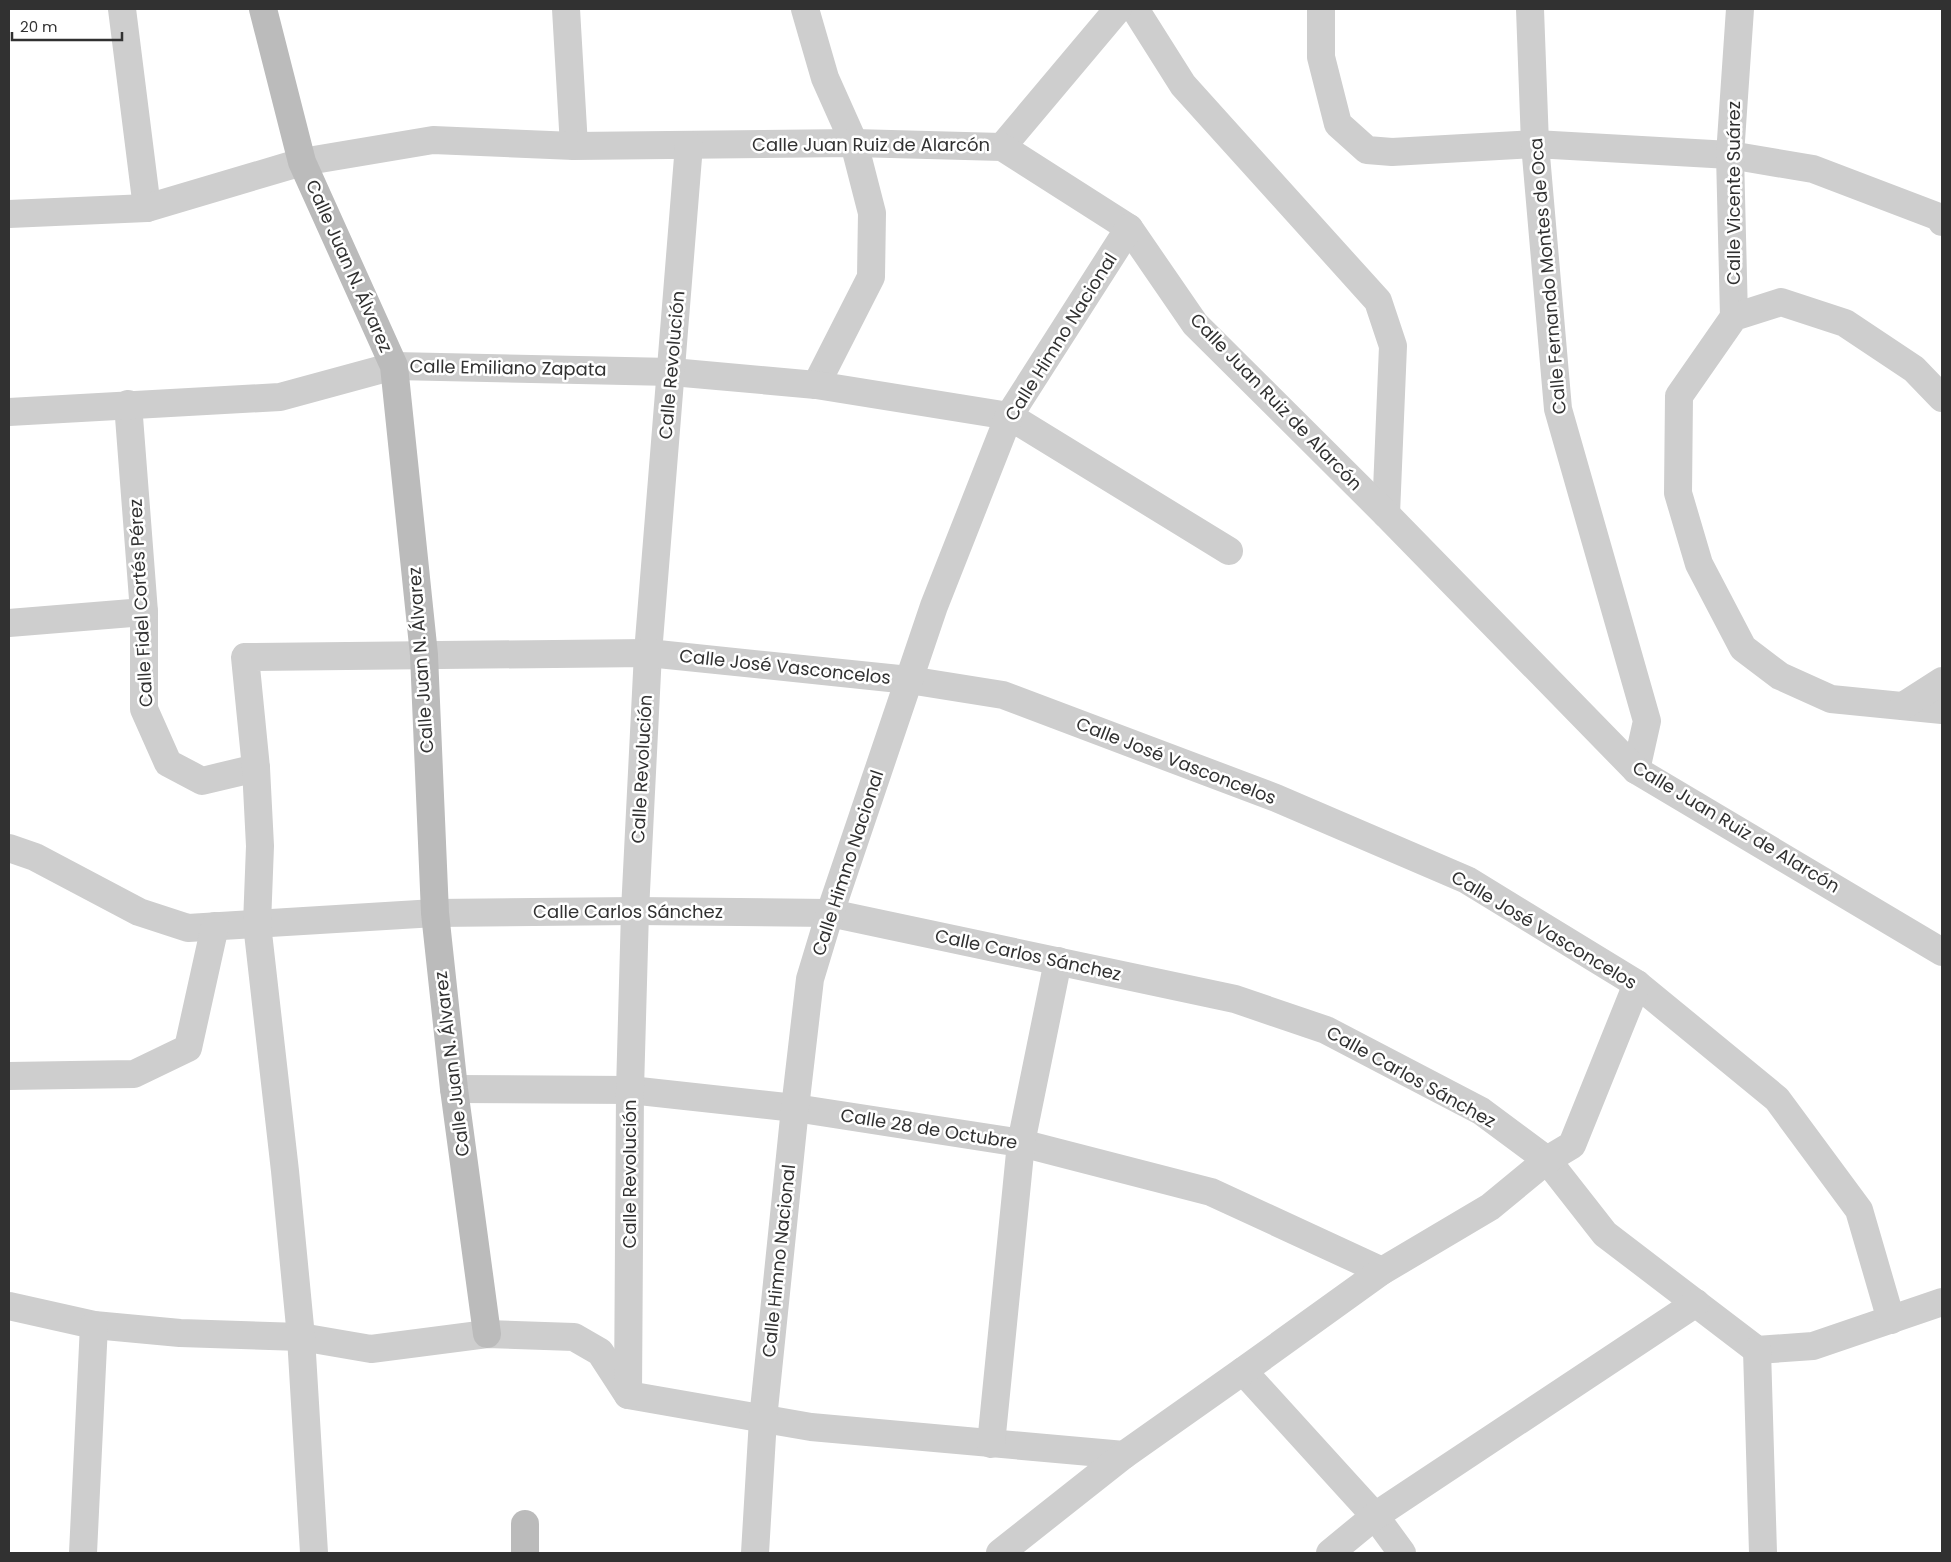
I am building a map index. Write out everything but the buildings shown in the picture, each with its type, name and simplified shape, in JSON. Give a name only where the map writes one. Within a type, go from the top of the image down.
[{"type":"street","points":[[122,9],[147,208]]},
{"type":"street","name":"Calle Juan N. Álvarez","points":[[262,9],[302,162],[394,366],[424,655],[435,913],[454,1090],[487,1334]]},
{"type":"street","points":[[566,9],[574,146]]},
{"type":"street","points":[[805,9],[825,78],[854,143],[872,213],[871,277],[816,385]]},
{"type":"street","points":[[1002,146],[1118,9]]},
{"type":"street","points":[[1135,9],[1183,85],[1378,301],[1393,346],[1386,514]]},
{"type":"street","points":[[1321,9],[1321,57],[1338,124],[1367,150],[1392,152],[1535,144],[1730,155],[1813,169],[1939,217],[1942,222]]},
{"type":"street","name":"Calle Fernando Montes de Oca","points":[[1530,9],[1535,144],[1558,409],[1647,722],[1636,770]]},
{"type":"street","name":"Calle Vicente Suárez","points":[[1734,316],[1730,155],[1740,9]]},
{"type":"street","name":"Calle Juan Ruiz de Alarcón","points":[[9,214],[147,208],[302,162],[433,140],[574,146],[854,143],[1002,146],[1129,228],[1195,324],[1386,514],[1636,770],[1942,952]]},
{"type":"street","name":"Calle Revolución","points":[[628,1395],[630,1090],[648,653],[689,145]]},
{"type":"street","name":"Calle Himno Nacional","points":[[755,1553],[764,1419],[810,978],[830,913],[934,606],[1009,416],[1129,228]]},
{"type":"street","points":[[1942,398],[1914,369],[1845,323],[1781,302],[1734,316],[1679,396],[1678,493],[1699,564],[1743,648],[1780,676],[1831,699],[1942,710]]},
{"type":"street","name":"Calle Emiliano Zapata","points":[[9,412],[280,397],[394,366],[672,372],[816,385],[1009,416]]},
{"type":"street","name":"Calle Fidel Cortés Pérez","points":[[128,404],[144,612],[144,709],[168,763],[202,781],[256,768]]},
{"type":"street","points":[[1009,416],[1229,551]]},
{"type":"street","points":[[9,624],[144,612]]},
{"type":"street","name":"Calle José Vasconcelos","points":[[256,768],[245,658],[648,653],[909,680],[1004,695],[1276,798],[1467,880],[1637,984],[1777,1099],[1859,1210],[1891,1320]]},
{"type":"street","points":[[1903,706],[1942,681]]},
{"type":"street","points":[[256,768],[260,846],[257,924],[285,1171],[301,1337],[314,1553]]},
{"type":"street","name":"Calle Carlos Sánchez","points":[[9,848],[35,857],[139,912],[188,928],[435,913],[636,911],[830,913],[1235,999],[1326,1030],[1481,1111],[1547,1160],[1605,1234],[1757,1350]]},
{"type":"street","points":[[9,1076],[134,1074],[188,1048],[215,926]]},
{"type":"street","points":[[991,1444],[1021,1143],[1058,961]]},
{"type":"street","points":[[1000,1553],[1124,1455],[1243,1370],[1382,1271],[1490,1207],[1547,1160],[1572,1145],[1637,984]]},
{"type":"street","name":"Calle 28 de Octubre","points":[[454,1090],[630,1090],[795,1108],[1021,1143],[1211,1192],[1382,1271]]},
{"type":"street","points":[[1763,1553],[1757,1350],[1813,1346],[1942,1302]]},
{"type":"street","points":[[1330,1553],[1375,1516],[1696,1303]]},
{"type":"street","points":[[9,1306],[94,1325],[180,1333],[301,1337],[371,1349],[487,1334],[574,1337],[600,1352],[628,1395],[811,1427],[1124,1455]]},
{"type":"street","points":[[83,1553],[94,1325]]},
{"type":"street","points":[[1243,1370],[1375,1516],[1402,1553]]},
{"type":"street","points":[[525,1524],[526,1553]]}]
